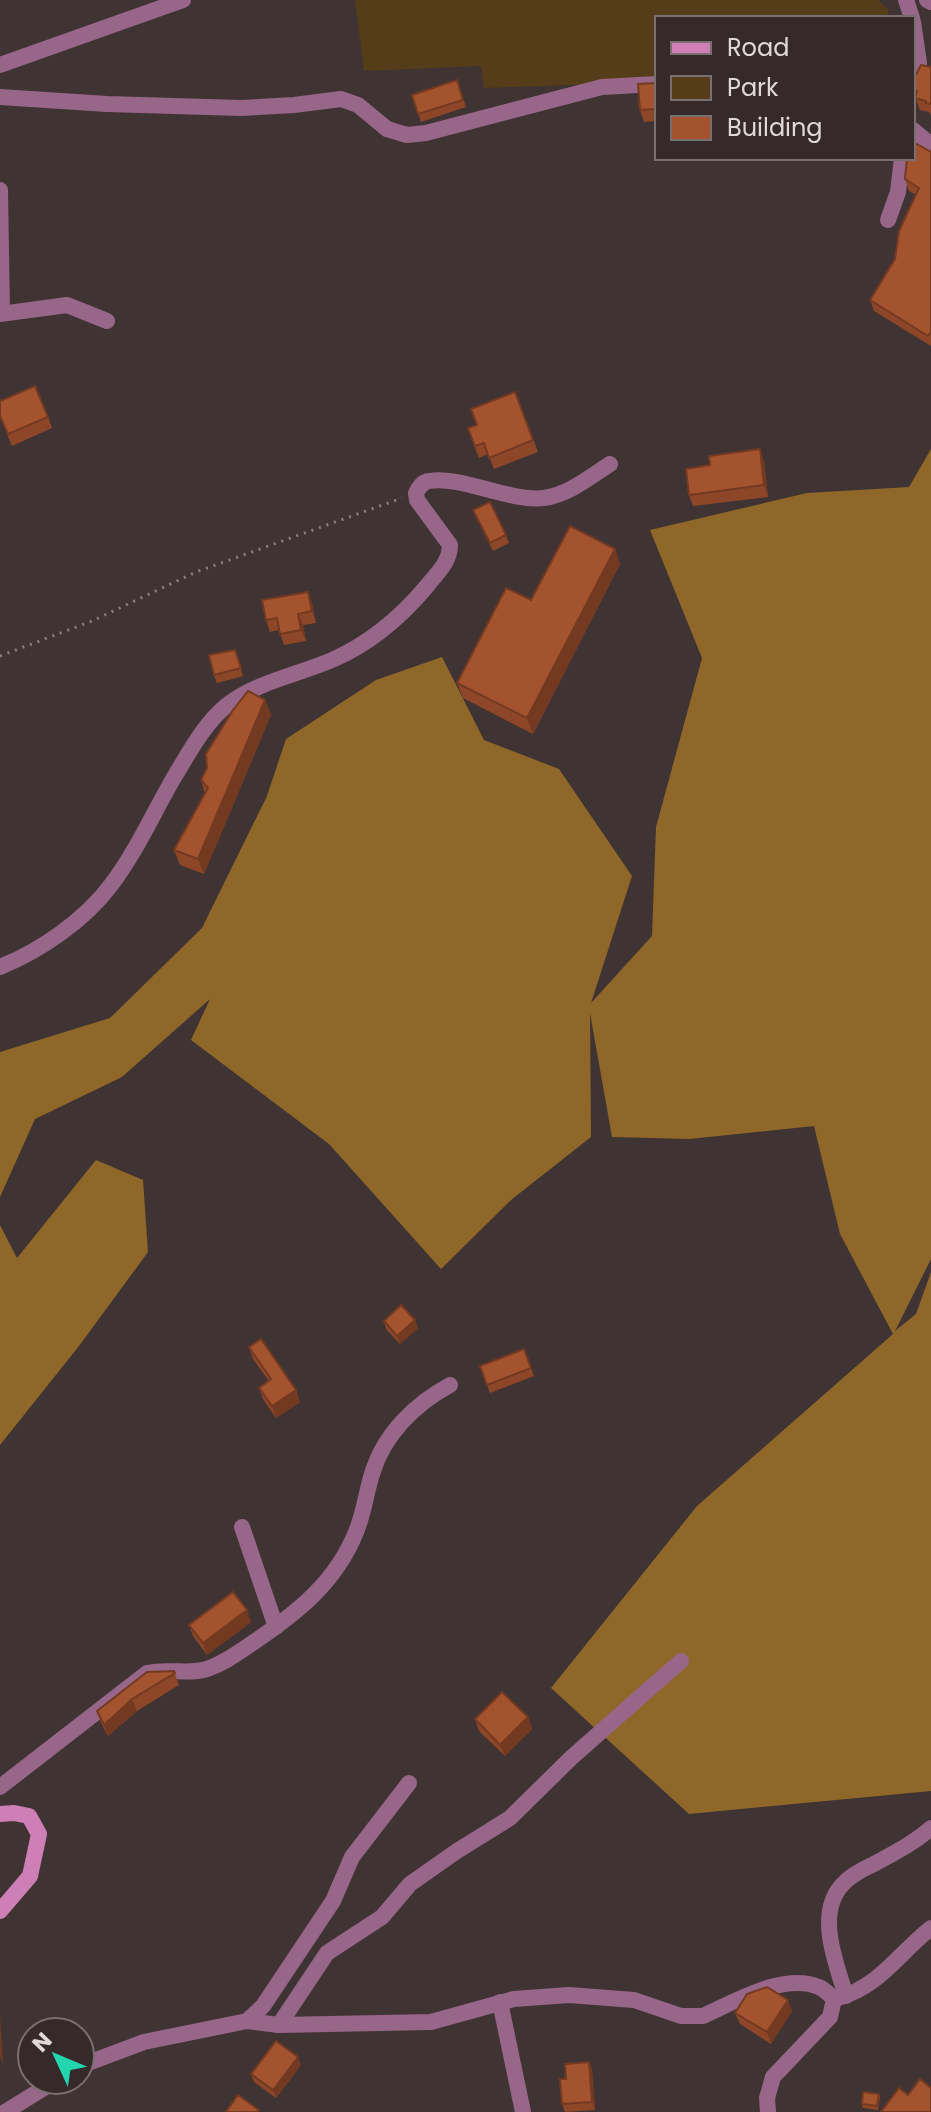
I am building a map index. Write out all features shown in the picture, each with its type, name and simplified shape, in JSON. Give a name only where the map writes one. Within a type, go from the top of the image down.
[{"type":"main road","points":[[0,1814],[29,1816],[39,1834],[30,1876],[0,1911]]},
{"type":"street","points":[[0,65],[183,0]]},
{"type":"street","points":[[915,38],[919,63],[915,74]]},
{"type":"street","points":[[0,97],[121,105],[241,108],[341,99],[358,105],[387,129],[407,135],[426,133],[602,87],[655,84]]},
{"type":"street","points":[[915,132],[931,145]]},
{"type":"street","points":[[888,220],[898,192],[902,160]]},
{"type":"street","points":[[0,190],[1,313],[67,305],[107,321]]},
{"type":"street","points":[[0,967],[42,946],[110,887],[188,755],[216,714],[237,697],[356,647],[378,634],[416,599],[450,553],[450,545],[417,500],[418,487],[428,481],[445,481],[526,499],[542,498],[556,496],[610,464]]},
{"type":"street","points":[[0,1787],[147,1673],[164,1669],[190,1672],[222,1663],[313,1598],[327,1584],[342,1560],[365,1508],[378,1455],[392,1434],[428,1397],[450,1385]]},
{"type":"street","points":[[242,1527],[276,1627]]},
{"type":"street","points":[[279,2025],[327,1953],[382,1917],[410,1884],[510,1818],[571,1758],[681,1661]]},
{"type":"street","points":[[247,2021],[263,2006],[333,1901],[352,1857],[409,1783]]},
{"type":"street","points":[[768,2112],[767,2098],[773,2077],[830,2017],[840,1997],[829,1921],[834,1897],[851,1878],[917,1840],[931,1828]]},
{"type":"street","points":[[840,1997],[875,1981],[891,1968],[907,1947],[931,1928]]},
{"type":"street","points":[[96,2060],[144,2042],[247,2021],[279,2025],[431,2022],[514,1999],[569,1995],[634,2000],[692,2018],[772,1986],[790,1984],[819,1987],[840,1997]]},
{"type":"street","points":[[500,2002],[523,2112]]},
{"type":"street","points":[[5,2112],[31,2096]]},
{"type":"path","points":[[0,656],[92,621],[196,572],[355,512],[416,493]]},
{"type":"green space","points":[[355,0],[878,0],[889,10],[887,16],[655,16],[655,82],[484,88],[481,66],[364,71]]},
{"type":"shaded area","points":[[931,449],[931,1259],[895,1331],[916,1314],[931,1272],[931,1791],[689,1814],[551,1688],[697,1506],[893,1334],[840,1234],[814,1126],[689,1139],[612,1137],[590,1013],[591,1137],[511,1200],[441,1269],[329,1144],[191,1040],[210,999],[122,1077],[35,1119],[0,1197],[0,1052],[110,1018],[202,928],[267,796],[286,739],[376,680],[442,657],[484,740],[559,769],[632,876],[591,1003],[652,936],[656,827],[702,658],[650,530],[807,493],[909,487]]},
{"type":"shaded area","points":[[96,1160],[143,1180],[148,1252],[79,1346],[0,1445],[0,1225],[17,1258]]},
{"type":"building","points":[[921,65],[931,67],[931,104],[915,98],[915,76]]},
{"type":"building","points":[[457,80],[463,100],[418,114],[412,95]]},
{"type":"building","points":[[655,83],[655,109],[640,110],[638,84]]},
{"type":"building","points":[[915,143],[931,152],[931,332],[928,336],[870,300],[895,259],[899,231],[919,188],[905,179],[907,160],[915,160]]},
{"type":"building","points":[[35,386],[48,417],[8,434],[0,416],[0,401]]},
{"type":"building","points":[[515,392],[533,440],[489,458],[484,443],[475,446],[468,428],[477,425],[471,409]]},
{"type":"building","points":[[760,449],[764,485],[689,495],[686,469],[710,465],[709,456]]},
{"type":"building","points":[[490,502],[506,535],[490,543],[473,510]]},
{"type":"building","points":[[570,526],[615,549],[527,718],[457,683],[506,588],[531,600]]},
{"type":"building","points":[[308,592],[312,611],[298,614],[301,630],[280,634],[277,618],[266,620],[262,600]]},
{"type":"building","points":[[235,650],[241,668],[214,675],[209,655]]},
{"type":"building","points":[[248,691],[265,700],[198,859],[174,850],[208,788],[201,780],[207,768],[206,754]]},
{"type":"building","points":[[401,1305],[415,1320],[397,1336],[384,1321]]},
{"type":"building","points":[[261,1339],[296,1390],[272,1406],[259,1388],[271,1379],[249,1347]]},
{"type":"building","points":[[524,1349],[531,1368],[487,1385],[480,1366]]},
{"type":"building","points":[[233,1592],[247,1610],[203,1643],[189,1625]]},
{"type":"building","points":[[174,1671],[132,1699],[104,1725],[97,1711],[147,1672]]},
{"type":"building","points":[[502,1692],[528,1717],[500,1745],[475,1719]]},
{"type":"building","points":[[767,1987],[788,2000],[767,2032],[735,2013],[747,1994]]},
{"type":"building","points":[[276,2041],[298,2057],[273,2090],[251,2074]]},
{"type":"building","points":[[589,2062],[592,2102],[562,2104],[560,2079],[566,2079],[565,2064]]},
{"type":"building","points":[[920,2079],[931,2088],[931,2112],[881,2112],[899,2088],[908,2095]]},
{"type":"building","points":[[863,2092],[879,2094],[877,2106],[862,2104]]},
{"type":"building","points":[[238,2095],[259,2110],[226,2112]]}]
